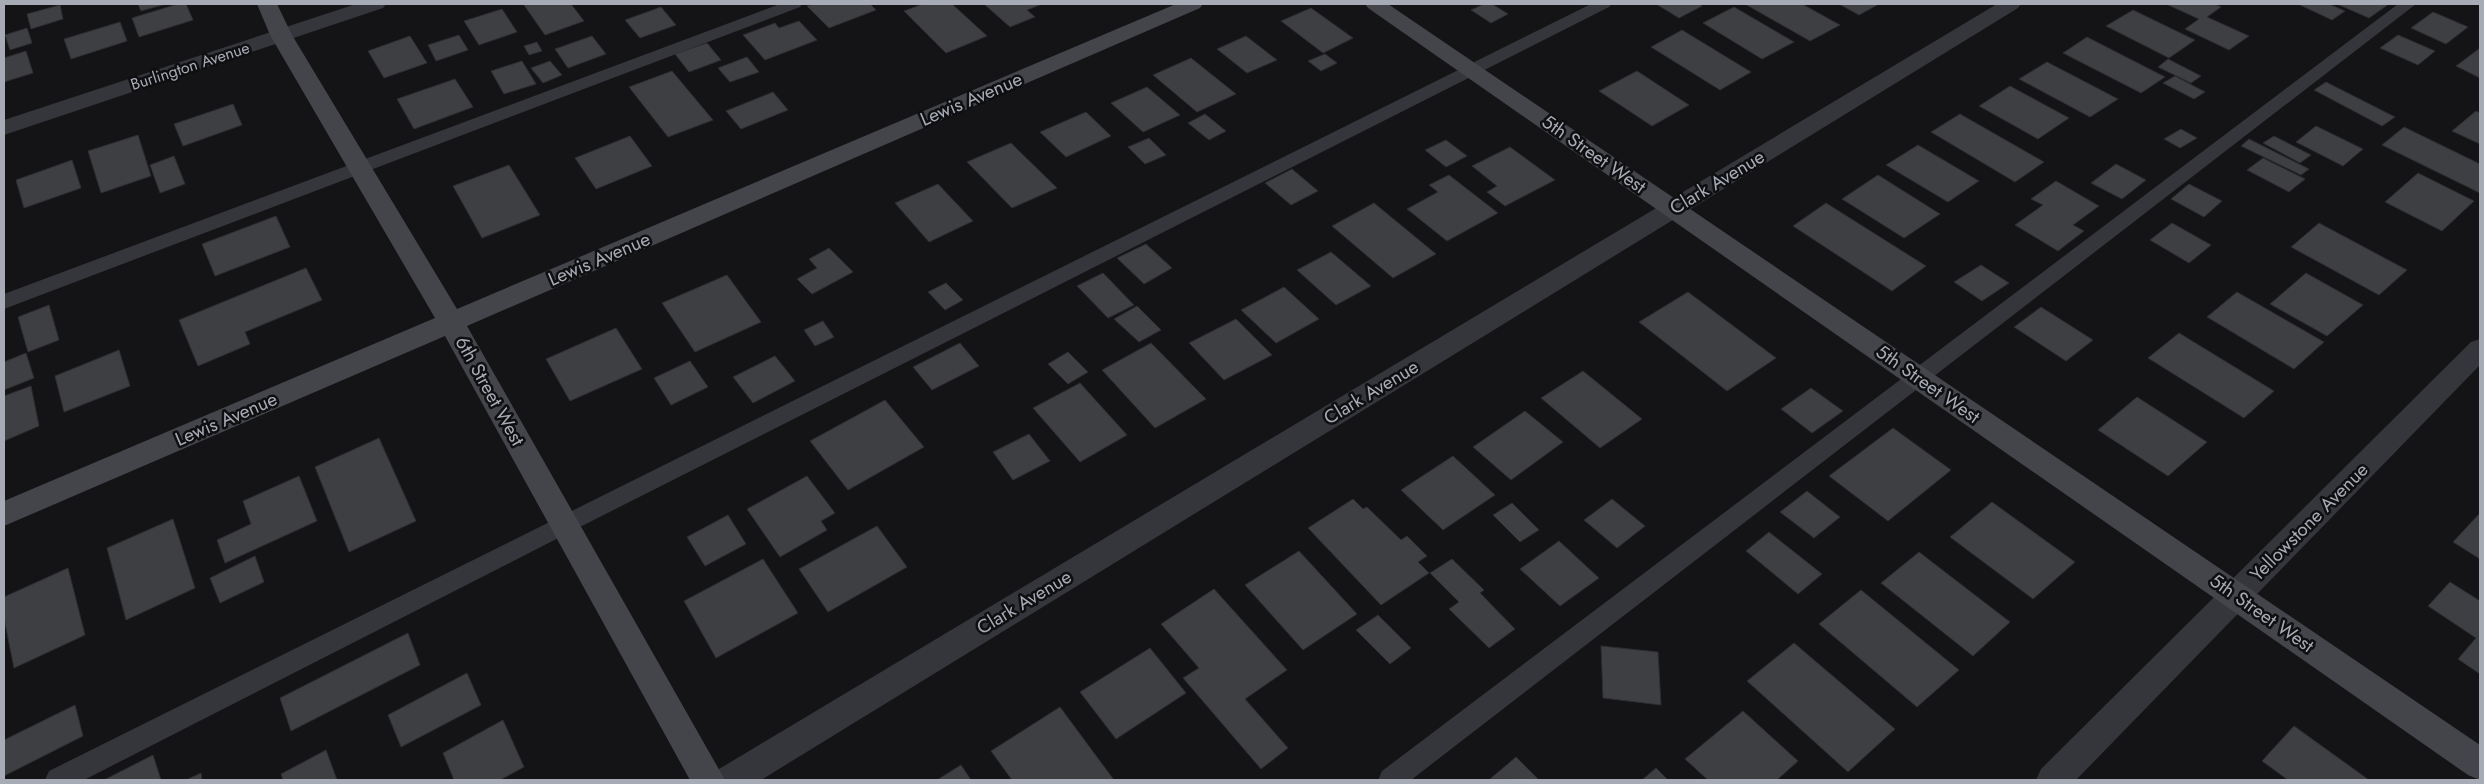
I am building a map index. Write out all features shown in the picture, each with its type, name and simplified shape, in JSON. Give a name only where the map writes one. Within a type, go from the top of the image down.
[{"type":"street","name":"6th Street West","points":[[267,4],[281,35],[451,322],[708,780]]},
{"type":"street","name":"Burlington Avenue","points":[[4,128],[376,4]]},
{"type":"street","name":"Lewis Avenue","points":[[4,514],[1194,4]]},
{"type":"street","name":"5th Street West","points":[[1375,4],[2480,764]]},
{"type":"street","name":"Clark Avenue","points":[[731,780],[2010,4]]},
{"type":"street","name":"Yellowstone Avenue","points":[[2053,780],[2480,349]]},
{"type":"lane","points":[[4,302],[794,4]]},
{"type":"lane","points":[[58,780],[564,524],[1603,4]]},
{"type":"lane","points":[[1391,780],[2408,4]]},
{"type":"building","points":[[138,4],[166,4],[141,11]]},
{"type":"building","points":[[178,4],[186,4],[193,20],[139,37],[132,18]]},
{"type":"building","points":[[571,4],[584,21],[545,35],[524,5]]},
{"type":"building","points":[[814,4],[870,4],[876,10],[829,28],[807,6]]},
{"type":"building","points":[[923,4],[952,4],[987,36],[946,53],[904,11]]},
{"type":"building","points":[[984,4],[1042,4],[1027,10],[1035,17],[1010,27]]},
{"type":"building","points":[[1484,4],[1492,4],[1508,14],[1491,23],[1471,10]]},
{"type":"building","points":[[1656,4],[1699,4],[1702,6],[1679,18]]},
{"type":"building","points":[[1745,4],[1802,4],[1840,25],[1810,41]]},
{"type":"building","points":[[1839,4],[1879,4],[1859,15]]},
{"type":"building","points":[[2166,4],[2215,4],[2221,7],[2207,17],[2249,36],[2229,50],[2185,29],[2199,19]]},
{"type":"building","points":[[2298,4],[2329,4],[2345,11],[2332,20]]},
{"type":"building","points":[[2337,4],[2389,4],[2369,18]]},
{"type":"building","points":[[60,5],[63,19],[31,29],[27,14]]},
{"type":"building","points":[[661,7],[676,25],[640,38],[625,20]]},
{"type":"building","points":[[1734,7],[1794,42],[1762,59],[1703,23]]},
{"type":"building","points":[[1311,8],[1353,38],[1323,53],[1281,21]]},
{"type":"building","points":[[502,9],[517,32],[479,45],[464,21]]},
{"type":"building","points":[[2133,10],[2195,40],[2169,58],[2106,26]]},
{"type":"building","points":[[2433,12],[2468,27],[2446,44],[2411,28]]},
{"type":"building","points":[[799,21],[817,40],[765,60],[743,35],[775,23],[779,28]]},
{"type":"building","points":[[120,22],[127,41],[71,59],[64,39]]},
{"type":"building","points":[[27,28],[32,43],[10,50],[5,35]]},
{"type":"building","points":[[1682,30],[1751,72],[1720,90],[1651,47]]},
{"type":"building","points":[[459,35],[468,50],[436,61],[428,45]]},
{"type":"building","points":[[2398,35],[2435,51],[2418,65],[2380,48]]},
{"type":"building","points":[[410,36],[427,63],[384,78],[368,51]]},
{"type":"building","points":[[592,36],[606,54],[568,68],[555,49]]},
{"type":"building","points":[[1246,36],[1277,60],[1247,73],[1217,49]]},
{"type":"building","points":[[2087,37],[2165,77],[2141,93],[2063,53]]},
{"type":"building","points":[[537,42],[542,51],[529,55],[524,46]]},
{"type":"building","points":[[707,43],[721,60],[689,72],[675,54]]},
{"type":"building","points":[[2480,48],[2480,78],[2456,66]]},
{"type":"building","points":[[26,51],[33,73],[4,82],[4,58]]},
{"type":"building","points":[[1325,54],[1337,63],[1321,71],[1308,61]]},
{"type":"building","points":[[747,57],[759,72],[730,82],[718,68]]},
{"type":"building","points":[[1191,58],[1236,94],[1197,112],[1153,75]]},
{"type":"building","points":[[2168,59],[2201,76],[2191,83],[2158,67]]},
{"type":"building","points":[[522,61],[536,84],[504,94],[491,71]]},
{"type":"building","points":[[550,61],[562,75],[543,83],[531,68]]},
{"type":"building","points":[[2047,62],[2118,99],[2090,117],[2019,79]]},
{"type":"building","points":[[672,71],[713,120],[668,137],[629,87]]},
{"type":"building","points":[[1637,71],[1689,105],[1652,126],[1599,91]]},
{"type":"building","points":[[2175,76],[2205,92],[2194,99],[2163,83]]},
{"type":"building","points":[[455,79],[473,107],[414,129],[397,99]]},
{"type":"building","points":[[2326,82],[2395,117],[2382,126],[2314,90]]},
{"type":"building","points":[[2010,86],[2069,118],[2038,139],[1979,106]]},
{"type":"building","points":[[1147,87],[1180,115],[1143,132],[1111,103]]},
{"type":"building","points":[[773,92],[788,110],[741,129],[726,111]]},
{"type":"building","points":[[233,104],[242,125],[183,146],[174,124]]},
{"type":"building","points":[[2476,111],[2480,113],[2480,144],[2452,131]]},
{"type":"building","points":[[1086,112],[1111,136],[1066,157],[1040,132]]},
{"type":"building","points":[[1205,114],[1226,131],[1209,140],[1188,123]]},
{"type":"building","points":[[1960,114],[2044,162],[2015,182],[1931,132]]},
{"type":"building","points":[[2316,126],[2363,149],[2343,166],[2296,142]]},
{"type":"building","points":[[2404,127],[2480,164],[2480,193],[2382,145]]},
{"type":"building","points":[[2181,129],[2197,138],[2180,148],[2164,139]]},
{"type":"building","points":[[138,135],[151,176],[101,193],[88,151]]},
{"type":"building","points":[[630,136],[652,166],[596,189],[575,158]]},
{"type":"building","points":[[2274,136],[2311,155],[2300,163],[2263,143]]},
{"type":"building","points":[[1149,138],[1166,155],[1145,164],[1128,147]]},
{"type":"building","points":[[2249,139],[2309,169],[2301,175],[2241,146]]},
{"type":"building","points":[[1446,140],[1467,156],[1446,167],[1425,150]]},
{"type":"building","points":[[1011,143],[1057,188],[1012,208],[967,162]]},
{"type":"building","points":[[1918,145],[1979,181],[1948,202],[1886,165]]},
{"type":"building","points":[[1510,147],[1555,180],[1505,206],[1487,192],[1497,186],[1472,166]]},
{"type":"building","points":[[174,156],[185,184],[160,193],[150,165]]},
{"type":"building","points":[[2263,158],[2305,179],[2289,192],[2247,170]]},
{"type":"building","points":[[72,160],[81,188],[24,208],[16,180]]},
{"type":"building","points":[[2116,164],[2146,180],[2122,199],[2091,183]]},
{"type":"building","points":[[509,165],[540,215],[482,238],[453,186]]},
{"type":"building","points":[[1292,169],[1318,191],[1291,205],[1265,183]]},
{"type":"building","points":[[2418,173],[2474,201],[2442,231],[2385,202]]},
{"type":"building","points":[[1449,175],[1498,213],[1447,241],[1407,209],[1438,192],[1429,185]]},
{"type":"building","points":[[1878,175],[1940,214],[1904,238],[1842,199]]},
{"type":"building","points":[[2056,181],[2099,206],[2073,225],[2084,231],[2058,251],[2015,225],[2043,205],[2031,199]]},
{"type":"building","points":[[938,184],[973,221],[929,242],[895,203]]},
{"type":"building","points":[[2189,184],[2222,201],[2204,217],[2171,199]]},
{"type":"building","points":[[1374,203],[1436,254],[1393,278],[1332,226]]},
{"type":"building","points":[[1826,203],[1926,266],[1892,291],[1793,226]]},
{"type":"building","points":[[276,216],[290,247],[215,276],[202,244]]},
{"type":"building","points":[[2172,223],[2211,245],[2189,263],[2150,240]]},
{"type":"building","points":[[2319,223],[2407,270],[2379,295],[2291,247]]},
{"type":"building","points":[[1146,244],[1172,268],[1144,284],[1117,258]]},
{"type":"building","points":[[829,248],[853,272],[812,294],[797,279],[817,268],[809,259]]},
{"type":"building","points":[[1331,252],[1371,286],[1336,305],[1297,270]]},
{"type":"building","points":[[1981,265],[2009,283],[1982,301],[1954,282]]},
{"type":"building","points":[[306,268],[322,300],[245,332],[250,344],[198,366],[179,320]]},
{"type":"building","points":[[1103,273],[1134,305],[1108,318],[1077,286]]},
{"type":"building","points":[[2306,273],[2363,305],[2327,336],[2270,304]]},
{"type":"building","points":[[727,275],[761,322],[695,352],[662,303]]},
{"type":"building","points":[[946,283],[963,300],[945,310],[928,292]]},
{"type":"building","points":[[1284,287],[1319,319],[1276,343],[1241,310]]},
{"type":"building","points":[[1688,292],[1776,358],[1727,391],[1639,322]]},
{"type":"building","points":[[2237,292],[2324,342],[2294,369],[2207,317]]},
{"type":"building","points":[[49,305],[59,340],[28,352],[18,317]]},
{"type":"building","points":[[1137,306],[1161,330],[1139,342],[1114,319]]},
{"type":"building","points":[[2041,307],[2093,340],[2066,361],[2014,327]]},
{"type":"building","points":[[1236,319],[1272,355],[1224,380],[1189,343]]},
{"type":"building","points":[[823,321],[834,337],[815,346],[804,330]]},
{"type":"building","points":[[616,328],[642,369],[570,401],[546,359]]},
{"type":"building","points":[[2179,333],[2274,391],[2244,418],[2148,358]]},
{"type":"building","points":[[960,343],[979,366],[932,390],[913,367]]},
{"type":"building","points":[[1151,343],[1206,399],[1155,428],[1102,370]]},
{"type":"building","points":[[119,350],[130,386],[64,412],[55,376]]},
{"type":"building","points":[[1068,352],[1088,372],[1068,384],[1048,364]]},
{"type":"building","points":[[26,353],[34,378],[4,390],[4,362]]},
{"type":"building","points":[[775,356],[795,381],[753,403],[733,377]]},
{"type":"building","points":[[690,361],[708,387],[671,405],[654,378]]},
{"type":"building","points":[[1583,371],[1642,419],[1600,448],[1541,398]]},
{"type":"building","points":[[1080,383],[1127,435],[1080,462],[1033,408]]},
{"type":"building","points":[[31,386],[39,426],[4,441],[4,396]]},
{"type":"building","points":[[1811,388],[1843,411],[1812,433],[1781,409]]},
{"type":"building","points":[[2137,397],[2207,442],[2168,476],[2098,430]]},
{"type":"building","points":[[885,400],[924,447],[848,490],[810,441]]},
{"type":"building","points":[[1525,411],[1563,442],[1511,480],[1473,447]]},
{"type":"building","points":[[1893,428],[1951,470],[1888,521],[1829,476]]},
{"type":"building","points":[[1029,434],[1050,461],[1013,480],[993,452]]},
{"type":"building","points":[[379,438],[416,521],[349,552],[315,467]]},
{"type":"building","points":[[1453,456],[1495,495],[1443,530],[1401,490]]},
{"type":"building","points":[[299,476],[317,521],[225,563],[217,540],[251,524],[243,501]]},
{"type":"building","points":[[807,476],[835,513],[821,521],[827,530],[780,557],[747,509]]},
{"type":"building","points":[[1807,491],[1840,517],[1814,538],[1780,512]]},
{"type":"building","points":[[1353,499],[1363,509],[1367,507],[1401,540],[1407,536],[1427,556],[1418,562],[1429,573],[1381,605],[1308,528]]},
{"type":"building","points":[[1612,499],[1645,526],[1617,548],[1584,520]]},
{"type":"building","points":[[1992,502],[2075,562],[2033,599],[1950,537]]},
{"type":"building","points":[[1512,503],[1539,530],[1520,542],[1493,515]]},
{"type":"building","points":[[2480,513],[2480,559],[2453,542]]},
{"type":"building","points":[[728,515],[746,544],[705,566],[687,537]]},
{"type":"building","points":[[173,519],[195,588],[126,620],[107,548]]},
{"type":"building","points":[[877,526],[907,567],[828,612],[799,569]]},
{"type":"building","points":[[1769,532],[1822,574],[1798,594],[1746,551]]},
{"type":"building","points":[[1559,541],[1599,578],[1560,606],[1520,569]]},
{"type":"building","points":[[1299,551],[1357,614],[1303,650],[1245,585]]},
{"type":"building","points":[[1919,552],[2010,622],[1973,656],[1881,583]]},
{"type":"building","points":[[255,556],[264,582],[220,603],[210,578]]},
{"type":"building","points":[[763,559],[798,613],[716,658],[684,601]]},
{"type":"building","points":[[1452,559],[1484,590],[1480,593],[1515,629],[1489,648],[1449,609],[1459,602],[1430,573]]},
{"type":"building","points":[[68,568],[85,635],[14,668],[4,618],[4,597]]},
{"type":"building","points":[[2450,582],[2480,601],[2480,674],[2458,659],[2476,638],[2428,606]]},
{"type":"building","points":[[1214,589],[1287,670],[1245,699],[1288,748],[1261,769],[1183,678],[1199,668],[1161,624]]},
{"type":"building","points":[[1861,590],[1959,670],[1917,707],[1819,624]]},
{"type":"building","points":[[1378,615],[1411,648],[1390,664],[1356,630]]},
{"type":"building","points":[[408,633],[420,665],[291,731],[280,698]]},
{"type":"building","points":[[1794,643],[1895,729],[1848,772],[1747,681]]},
{"type":"building","points":[[1601,646],[1658,652],[1661,705],[1603,698]]},
{"type":"building","points":[[1150,648],[1186,693],[1116,739],[1080,692]]},
{"type":"building","points":[[467,673],[481,705],[401,747],[388,715]]},
{"type":"building","points":[[75,705],[83,736],[4,776],[4,740]]},
{"type":"building","points":[[1060,707],[1114,780],[1012,780],[991,751]]},
{"type":"building","points":[[1743,711],[1798,761],[1777,780],[1708,780],[1685,759]]},
{"type":"building","points":[[503,720],[524,767],[500,780],[454,780],[443,753]]},
{"type":"building","points":[[2294,726],[2369,780],[2288,780],[2262,761]]},
{"type":"building","points":[[326,750],[337,780],[283,780],[281,774]]},
{"type":"building","points":[[153,755],[161,780],[104,780]]},
{"type":"building","points":[[1516,757],[1539,780],[1490,779]]},
{"type":"building","points":[[961,765],[971,780],[937,780]]},
{"type":"building","points":[[1656,768],[1668,780],[1642,780]]},
{"type":"building","points":[[201,773],[202,780],[186,780]]}]
